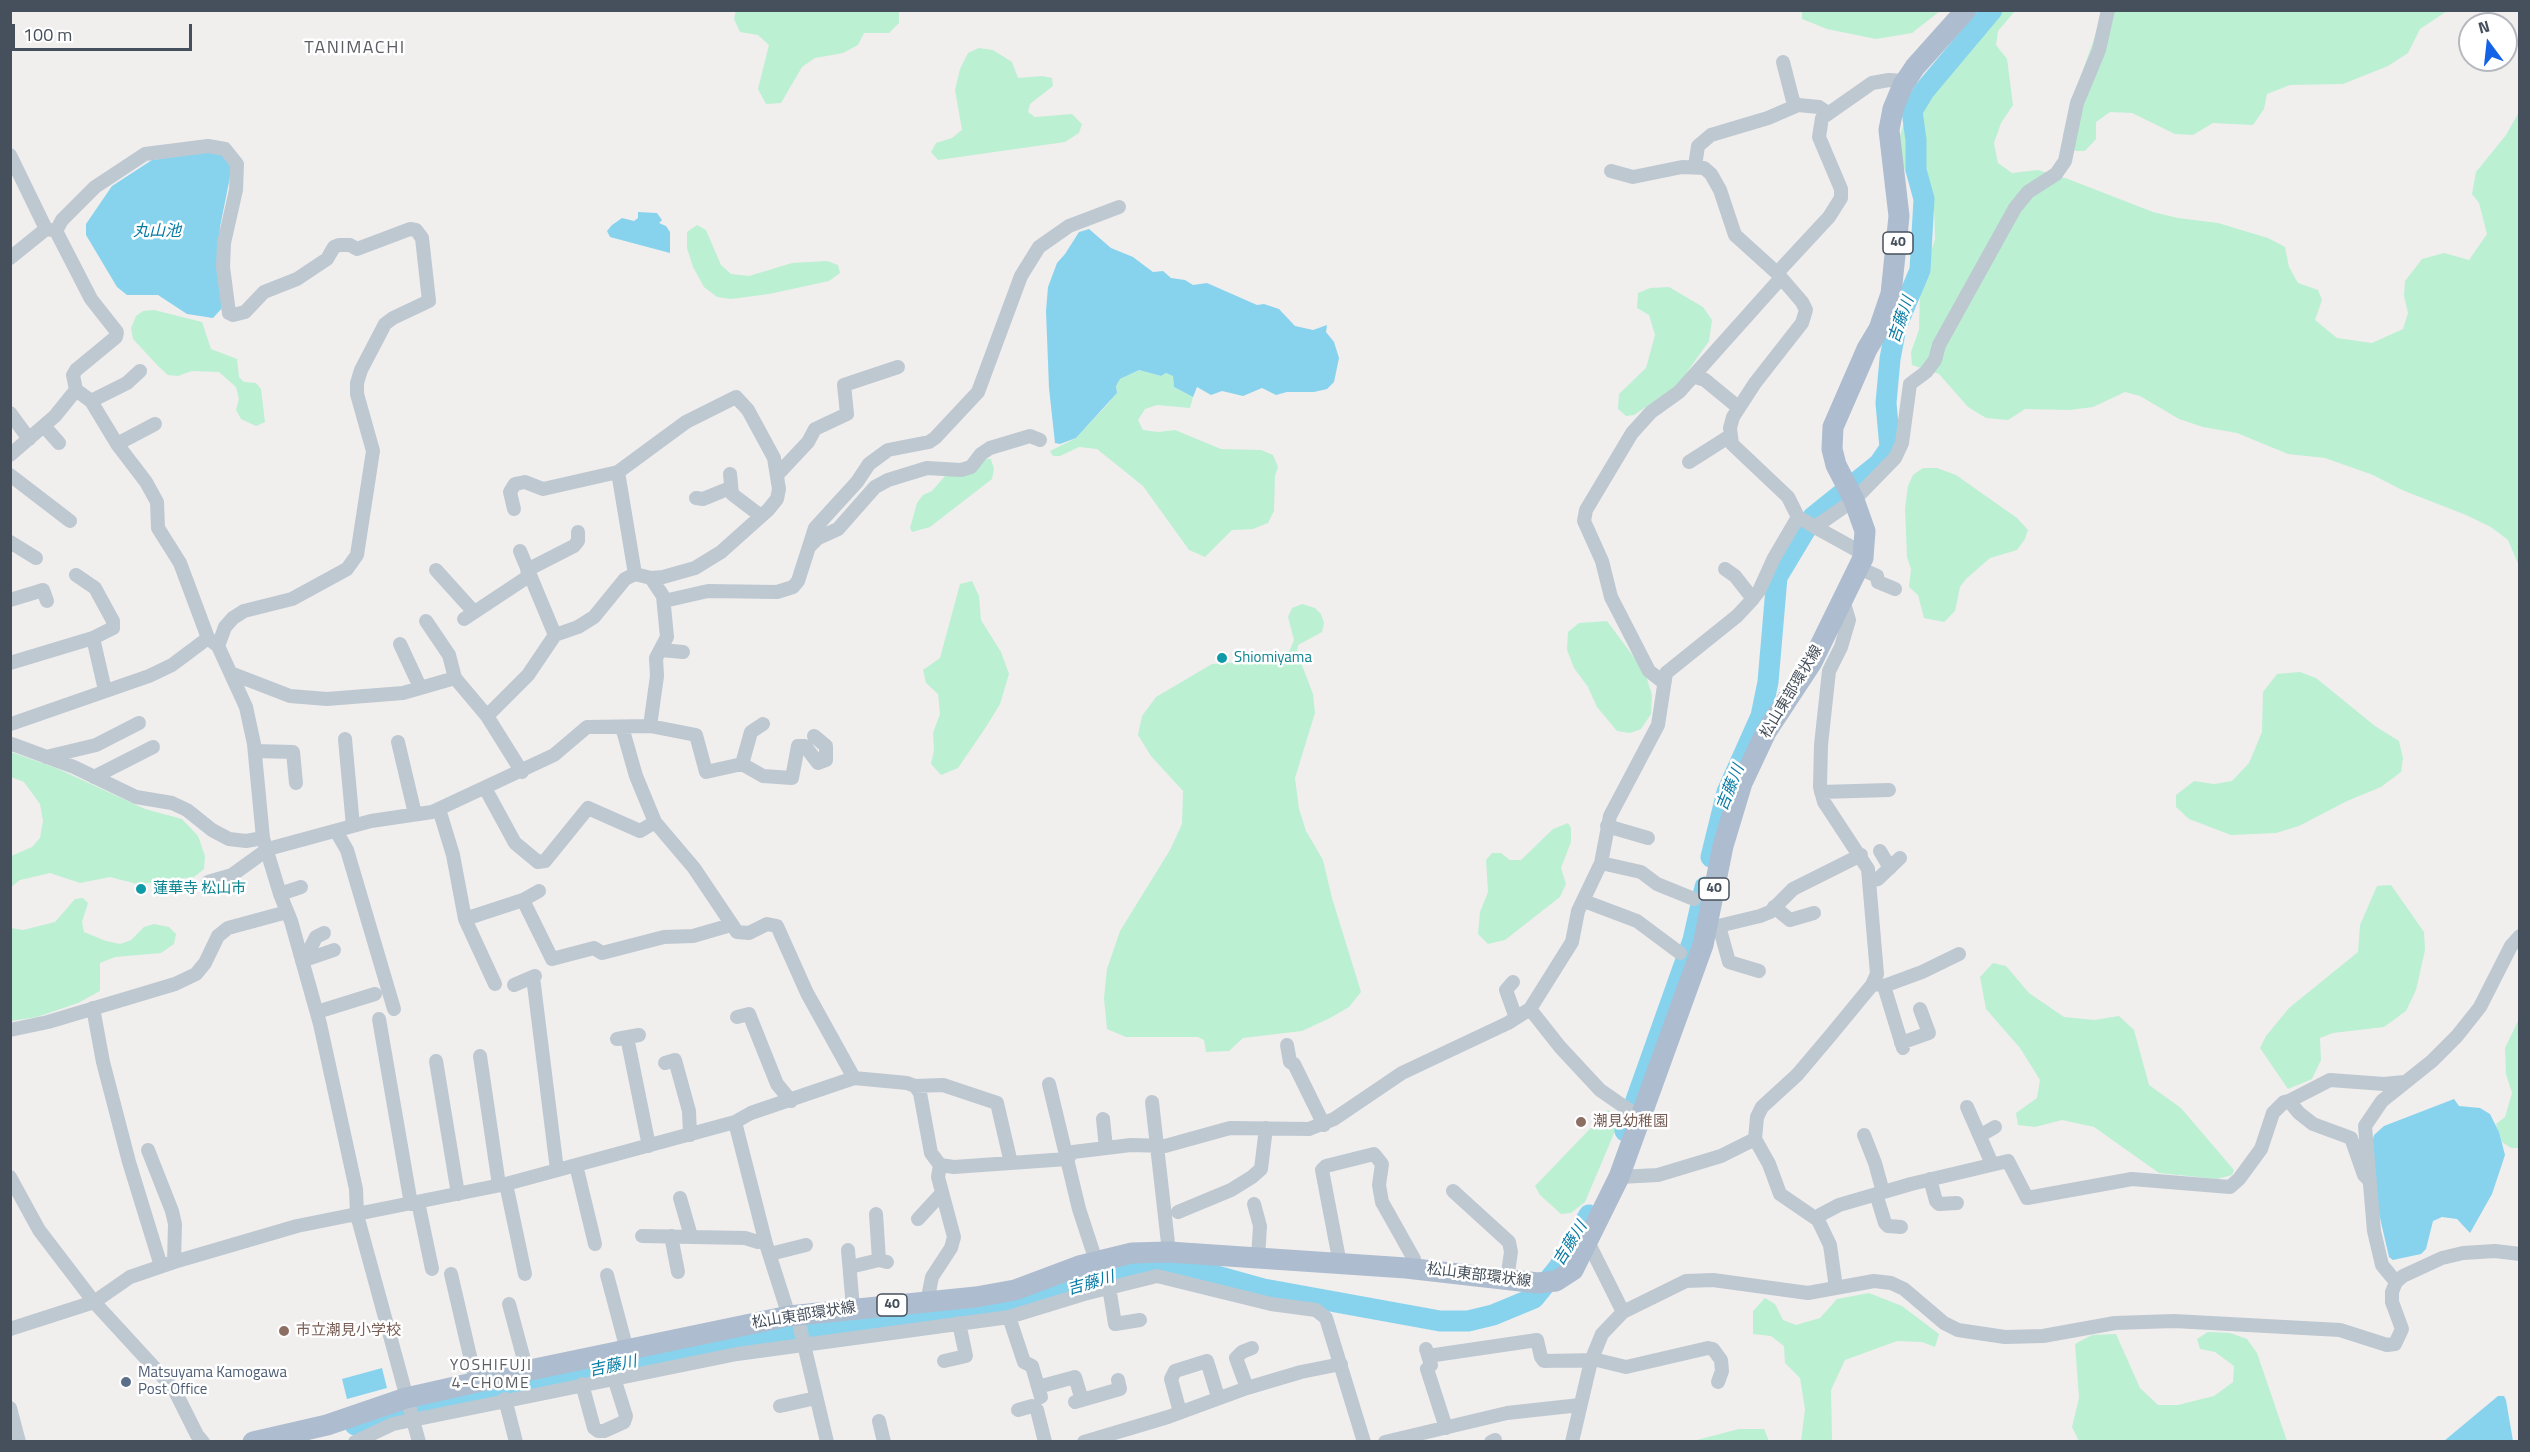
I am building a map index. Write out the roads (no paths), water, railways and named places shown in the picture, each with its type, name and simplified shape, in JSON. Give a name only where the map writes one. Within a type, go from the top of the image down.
[{"type":"main road","name":"松山東部環状線","points":[[253,1442],[409,1409],[476,1382],[526,1371],[794,1317],[1015,1290],[1096,1261],[1132,1253],[1169,1252],[1258,1258],[1415,1269],[1547,1282],[1573,1270],[1619,1177],[1633,1114],[1712,928],[1723,846],[1742,783],[1766,732],[1812,662],[1862,561],[1865,531],[1832,449],[1833,428],[1867,349],[1879,329],[1891,294],[1899,216],[1889,130],[1893,109],[1906,81],[1966,10]]},
{"type":"street","points":[[915,1086],[920,1093],[931,1153],[940,1165],[954,1167],[1067,1159],[1073,1152],[1131,1144],[1157,1145],[1230,1128],[1310,1129],[1324,1125],[1357,1105],[1402,1073],[1485,1036],[1530,1009],[1572,942],[1578,911],[1601,862],[1607,826],[1658,725],[1663,682],[1673,665],[1737,616],[1753,599],[1807,522],[1850,494],[1895,458],[1902,443],[1908,416],[1910,384],[1926,372],[1935,360],[1939,345],[2015,207],[2028,192],[2056,174],[2065,161],[2077,103],[2099,50],[2108,10]]},
{"type":"street","points":[[1783,62],[1793,100],[1798,105]]},
{"type":"street","points":[[1663,682],[1649,670],[1611,597],[1602,561],[1584,521],[1586,510],[1632,433],[1651,412],[1679,392],[1837,208],[1841,198],[1841,189],[1819,137],[1822,118],[1872,83],[1906,81]]},
{"type":"street","points":[[1695,166],[1698,146],[1706,138],[1768,118],[1798,105],[1818,107],[1828,113]]},
{"type":"street","points":[[10,258],[51,230],[95,187],[145,154],[208,146],[225,149],[237,164],[237,181],[224,243],[223,267],[229,313],[233,315],[245,312],[264,292],[297,279],[321,264],[339,245],[350,245],[357,249],[410,229],[416,230],[422,238],[429,301],[384,324],[357,383],[357,394],[373,451],[357,555],[347,569],[292,599],[244,611],[233,618],[213,642],[172,665],[11,724]]},
{"type":"street","points":[[10,155],[33,206],[51,230],[92,299],[117,332],[116,337],[76,370],[73,375],[76,390],[91,401],[157,502],[159,528],[180,563],[213,642],[233,674],[236,688],[246,707],[255,751],[266,843],[316,1012],[356,1189],[357,1215],[419,1442]]},
{"type":"street","points":[[1611,171],[1632,177],[1695,166],[1704,168],[1716,181],[1736,235],[1803,302],[1806,316],[1733,417],[1730,436],[1736,449],[1788,497],[1807,522],[1862,561],[1876,576],[1878,582],[1895,589]]},
{"type":"street","points":[[664,601],[708,591],[786,591],[798,581],[815,528],[879,454],[935,438],[978,392],[1021,276],[1039,247],[1069,225],[1119,207]]},
{"type":"street","points":[[778,474],[808,442],[815,429],[847,414],[844,385],[898,367]]},
{"type":"street","points":[[91,401],[127,383],[140,371]]},
{"type":"street","points":[[1693,376],[1705,380],[1739,408]]},
{"type":"street","points":[[10,455],[44,426],[76,390]]},
{"type":"street","points":[[487,716],[528,675],[555,635],[579,627],[594,617],[625,579],[635,574],[651,578],[695,568],[722,552],[777,499],[778,474],[769,448],[759,435],[748,410],[736,397],[686,422],[618,472],[543,489],[525,482],[515,484],[510,492],[514,509]]},
{"type":"street","points":[[10,414],[29,439]]},
{"type":"street","points":[[117,444],[155,424]]},
{"type":"street","points":[[44,426],[59,444]]},
{"type":"street","points":[[808,548],[818,538],[838,530],[875,488],[888,480],[927,468],[961,470],[971,467],[981,454],[990,448],[1030,436],[1040,440]]},
{"type":"street","points":[[1689,462],[1730,436]]},
{"type":"street","points":[[618,472],[635,574]]},
{"type":"street","points":[[10,475],[70,520]]},
{"type":"street","points":[[696,498],[703,499],[730,481],[736,499],[754,508],[761,516]]},
{"type":"street","points":[[436,570],[469,615],[528,573],[574,546],[578,541],[578,532]]},
{"type":"street","points":[[10,542],[36,558]]},
{"type":"street","points":[[520,551],[555,635]]},
{"type":"street","points":[[1725,569],[1735,576],[1753,599]]},
{"type":"street","points":[[10,663],[93,638],[113,628],[113,621],[95,588],[76,574]]},
{"type":"street","points":[[650,726],[657,676],[656,658],[667,637],[664,601],[659,587],[651,578]]},
{"type":"street","points":[[10,600],[43,590],[47,601]]},
{"type":"street","points":[[1843,600],[1849,620],[1841,647],[1829,671],[1821,745],[1821,792],[1824,802],[1861,855],[1871,881],[1872,924],[1878,984],[1902,1045],[1929,1033],[1920,1009]]},
{"type":"street","points":[[426,621],[449,655],[455,678],[487,716],[522,772]]},
{"type":"street","points":[[93,638],[105,690]]},
{"type":"street","points":[[399,644],[420,687]]},
{"type":"street","points":[[661,650],[683,652]]},
{"type":"street","points":[[233,674],[290,696],[327,699],[386,695],[455,678]]},
{"type":"street","points":[[10,716],[11,744],[94,777],[136,797],[172,803],[187,810],[212,830],[229,839],[266,843],[439,809],[554,755],[587,727],[650,726],[696,735],[706,772],[742,764],[763,776],[792,778],[798,746],[805,746],[815,762],[826,760],[826,746],[814,736]]},
{"type":"street","points":[[46,757],[96,745],[139,723]]},
{"type":"street","points":[[742,764],[751,732],[763,724]]},
{"type":"street","points":[[622,727],[636,776],[655,822],[694,868],[732,925],[741,934],[767,924],[777,926],[807,993],[854,1078]]},
{"type":"street","points":[[345,739],[353,826]]},
{"type":"street","points":[[398,741],[415,814]]},
{"type":"street","points":[[94,777],[153,747]]},
{"type":"street","points":[[255,751],[293,752],[296,783]]},
{"type":"street","points":[[485,788],[515,843],[538,862],[545,861],[588,808],[640,831],[655,822]]},
{"type":"street","points":[[1821,792],[1889,790]]},
{"type":"street","points":[[439,809],[453,855],[465,919],[495,984]]},
{"type":"street","points":[[1607,826],[1648,838]]},
{"type":"street","points":[[336,831],[347,850],[393,1009]]},
{"type":"street","points":[[208,882],[232,875],[266,843]]},
{"type":"street","points":[[1871,881],[1878,879],[1895,863],[1880,851]]},
{"type":"street","points":[[1759,971],[1729,962],[1712,928],[1760,916],[1774,907],[1793,889],[1861,855]]},
{"type":"street","points":[[1601,862],[1641,872],[1657,884],[1694,899]]},
{"type":"street","points":[[280,894],[301,887]]},
{"type":"street","points":[[465,919],[523,900],[539,891]]},
{"type":"street","points":[[523,900],[552,959],[594,948],[602,953],[664,937],[693,936],[732,925]]},
{"type":"street","points":[[1584,901],[1637,921],[1680,953]]},
{"type":"street","points":[[1774,907],[1790,920],[1814,914]]},
{"type":"street","points":[[10,1030],[150,994],[196,974],[205,963],[218,936],[228,928],[287,912]]},
{"type":"street","points":[[301,957],[309,951],[316,936],[324,933]]},
{"type":"street","points":[[2396,1282],[2382,1265],[2374,1231],[2365,1126],[2382,1101],[2432,1061],[2480,1007],[2511,946],[2520,936]]},
{"type":"street","points":[[301,957],[334,950]]},
{"type":"street","points":[[1836,1288],[1830,1245],[1818,1220],[1780,1194],[1769,1164],[1755,1139],[1757,1117],[1762,1107],[1797,1075],[1878,984],[1922,972],[1959,954]]},
{"type":"street","points":[[514,984],[534,977],[557,1170]]},
{"type":"street","points":[[1513,982],[1506,990],[1516,1018]]},
{"type":"street","points":[[316,1012],[375,994]]},
{"type":"street","points":[[93,1008],[105,1071],[129,1162],[168,1264]]},
{"type":"street","points":[[1530,1009],[1560,1047],[1600,1090],[1633,1114]]},
{"type":"street","points":[[737,1017],[748,1014],[777,1084],[791,1101]]},
{"type":"street","points":[[379,1019],[415,1203],[432,1269]]},
{"type":"street","points":[[628,1037],[649,1146]]},
{"type":"street","points":[[1287,1045],[1290,1062],[1294,1064],[1324,1125]]},
{"type":"street","points":[[480,1056],[502,1184],[525,1274]]},
{"type":"street","points":[[664,1063],[675,1060],[689,1112],[690,1134]]},
{"type":"street","points":[[436,1061],[458,1194]]},
{"type":"street","points":[[10,1329],[94,1302],[130,1277],[168,1264],[297,1226],[502,1184],[649,1146],[735,1122],[751,1113],[854,1078],[907,1083],[915,1086],[944,1085],[997,1103],[1011,1163]]},
{"type":"street","points":[[1818,1220],[1820,1215],[1829,1209],[1880,1193],[2008,1161],[2027,1198],[2132,1179],[2230,1187],[2239,1179],[2260,1149],[2278,1105],[2320,1082],[2330,1080],[2384,1084],[2404,1082]]},
{"type":"street","points":[[1049,1084],[1067,1159],[1096,1261]]},
{"type":"street","points":[[2289,1101],[2313,1124],[2351,1138],[2364,1174],[2369,1180]]},
{"type":"street","points":[[1152,1102],[1169,1252]]},
{"type":"street","points":[[1967,1107],[1992,1164]]},
{"type":"street","points":[[1103,1119],[1106,1148]]},
{"type":"street","points":[[735,1122],[765,1240],[803,1340],[826,1442]]},
{"type":"street","points":[[1981,1135],[1995,1127]]},
{"type":"street","points":[[1178,1212],[1230,1190],[1261,1169],[1266,1128]]},
{"type":"street","points":[[1864,1135],[1875,1163],[1885,1223],[1888,1226],[1901,1227]]},
{"type":"street","points":[[1619,1177],[1658,1175],[1721,1156],[1755,1139]]},
{"type":"street","points":[[148,1150],[172,1211],[168,1264]]},
{"type":"street","points":[[1340,1264],[1322,1170],[1326,1166],[1374,1155],[1382,1164],[1379,1185],[1382,1202],[1414,1259],[1415,1269]]},
{"type":"street","points":[[576,1165],[595,1244]]},
{"type":"street","points":[[927,1302],[932,1277],[951,1248],[954,1237],[938,1177],[940,1165]]},
{"type":"street","points":[[10,1178],[39,1230],[94,1302],[174,1389],[197,1435],[203,1442]]},
{"type":"street","points":[[1930,1179],[1936,1201],[1939,1204],[1957,1203]]},
{"type":"street","points":[[918,1219],[942,1193]]},
{"type":"street","points":[[1454,1196],[1509,1242],[1511,1252],[1507,1279]]},
{"type":"street","points":[[680,1198],[691,1236]]},
{"type":"street","points":[[10,1208],[23,1200]]},
{"type":"street","points":[[1254,1204],[1260,1226],[1258,1258]]},
{"type":"street","points":[[850,1267],[883,1261],[876,1214]]},
{"type":"street","points":[[642,1236],[745,1238],[758,1242],[765,1240]]},
{"type":"street","points":[[671,1236],[678,1272]]},
{"type":"street","points":[[1588,1242],[1606,1273],[1623,1312]]},
{"type":"street","points":[[770,1254],[806,1245]]},
{"type":"street","points":[[848,1250],[853,1308]]},
{"type":"street","points":[[1572,1442],[1591,1360],[1602,1334],[1623,1312],[1672,1286],[1700,1279],[1792,1293],[1808,1293],[1874,1281],[1891,1283],[1904,1289],[1944,1323],[1978,1334],[2043,1336],[2115,1323],[2174,1321],[2340,1330],[2387,1345],[2395,1344],[2402,1329],[2392,1302],[2396,1282],[2413,1270],[2442,1258],[2463,1253],[2495,1251],[2520,1254]]},
{"type":"street","points":[[451,1274],[476,1382]]},
{"type":"street","points":[[607,1275],[627,1350]]},
{"type":"street","points":[[355,1442],[393,1425],[409,1409],[505,1400],[610,1377],[803,1340],[1009,1317],[1109,1287],[1157,1276],[1271,1304],[1316,1310],[1326,1318],[1364,1442]]},
{"type":"street","points":[[1109,1287],[1114,1324],[1140,1320]]},
{"type":"street","points":[[509,1304],[526,1371]]},
{"type":"street","points":[[1009,1317],[1024,1362],[1032,1366],[1040,1392],[1076,1377],[1077,1402],[1120,1389],[1118,1380]]},
{"type":"street","points":[[944,1361],[966,1356],[959,1323]]},
{"type":"street","points":[[1446,1428],[1427,1369],[1431,1365],[1427,1352],[1537,1340],[1540,1357],[1544,1361],[1591,1360],[1636,1366],[1708,1348],[1713,1349],[1721,1360],[1722,1371],[1718,1382]]},
{"type":"street","points":[[1247,1388],[1236,1359],[1238,1355],[1252,1348]]},
{"type":"street","points":[[582,1384],[594,1428],[604,1431],[624,1422],[626,1416],[603,1357]]},
{"type":"street","points":[[1180,1412],[1171,1379],[1175,1371],[1207,1361],[1218,1397]]},
{"type":"street","points":[[1092,1440],[1247,1388],[1301,1372],[1341,1364]]},
{"type":"street","points":[[780,1406],[816,1398]]},
{"type":"street","points":[[505,1400],[516,1442]]},
{"type":"street","points":[[1385,1442],[1507,1413],[1580,1405]]},
{"type":"street","points":[[1018,1410],[1032,1406],[1037,1410],[1045,1442]]},
{"type":"street","points":[[10,1408],[19,1442]]},
{"type":"street","points":[[879,1421],[884,1442]]},
{"type":"water","name":"丸山池","points":[[214,151],[229,158],[231,172],[220,227],[218,260],[223,307],[213,318],[187,314],[158,295],[127,295],[117,287],[86,235],[86,224],[112,186],[152,160]]},
{"type":"water","points":[[638,212],[657,213],[662,220],[659,223],[666,226],[670,232],[670,253],[610,237],[607,231],[612,225],[622,218],[634,221],[638,218]]},
{"type":"water","points":[[1089,229],[1111,248],[1133,257],[1153,272],[1163,271],[1171,278],[1185,280],[1193,285],[1207,283],[1257,305],[1264,304],[1279,309],[1295,326],[1313,330],[1327,325],[1326,332],[1334,342],[1339,358],[1334,382],[1327,389],[1314,392],[1287,392],[1276,395],[1262,388],[1243,396],[1222,391],[1211,395],[1197,387],[1193,397],[1174,387],[1173,376],[1166,373],[1161,376],[1139,370],[1120,379],[1116,386],[1117,393],[1076,438],[1060,444],[1055,443],[1049,388],[1046,311],[1048,287],[1057,263],[1079,232]]},
{"type":"water","points":[[2454,1099],[2459,1106],[2480,1108],[2490,1114],[2499,1132],[2505,1155],[2492,1194],[2470,1233],[2457,1219],[2442,1217],[2433,1221],[2426,1249],[2421,1254],[2393,1260],[2389,1257],[2378,1209],[2372,1143],[2374,1135],[2384,1126]]},
{"type":"water","points":[[382,1368],[387,1388],[347,1399],[342,1379]]},
{"type":"water","points":[[2498,1396],[2504,1396],[2506,1400],[2513,1441],[2444,1441]]},
{"type":"waterway","name":"吉藤川","points":[[1711,857],[1727,792],[1761,716],[1768,682],[1777,577],[1813,517],[1879,464],[1890,448],[1886,403],[1890,359],[1896,327],[1920,270],[1924,199],[1916,170],[1916,140],[1912,111],[1924,91],[1992,10]]},
{"type":"waterway","name":"吉藤川","points":[[1625,1131],[1693,940],[1705,887]]},
{"type":"waterway","name":"吉藤川","points":[[355,1425],[461,1398],[686,1351],[830,1326],[1013,1306],[1101,1278],[1159,1264],[1181,1266],[1264,1289],[1440,1321],[1468,1321],[1493,1315],[1534,1298],[1559,1267],[1589,1215]]},
{"type":"place","name":"Shiomiyama","points":[[1222,658]]},
{"type":"place","name":"蓮華寺 松山市","points":[[141,889]]},
{"type":"place","name":"潮見幼稚園","points":[[1581,1122]]},
{"type":"place","name":"市立潮見小学校","points":[[284,1331]]},
{"type":"place","name":"Matsuyama Kamogawa Post Office","points":[[126,1382]]},
{"type":"district","name":"TANIMACHI","points":[[355,49]]},
{"type":"district","name":"YOSHIFUJI 4-CHOME","points":[[491,1375]]}]
